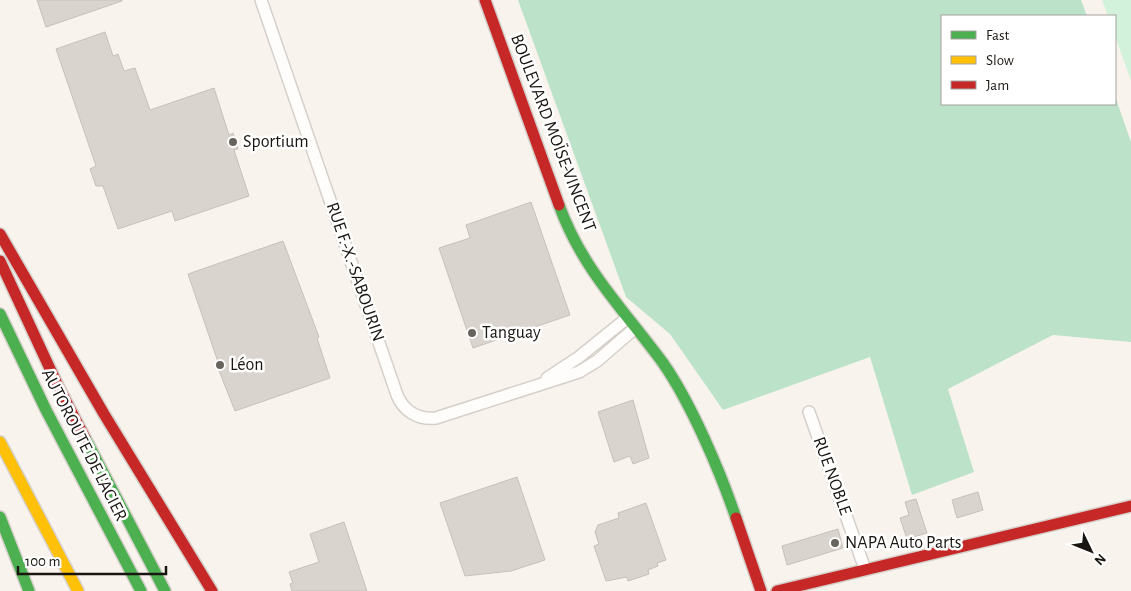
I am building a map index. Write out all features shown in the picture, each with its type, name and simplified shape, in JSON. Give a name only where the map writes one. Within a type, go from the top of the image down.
[{"type":"main road","name":"BOULEVARD MOÏSE-VINCENT","points":[[485,0],[570,235],[626,319],[670,374],[693,416],[728,494],[761,591]]},
{"type":"main road","points":[[0,234],[104,414],[212,591]]},
{"type":"main road","points":[[0,261],[58,386],[165,591]]},
{"type":"main road","name":"AUTOROUTE DE L'ACIER","points":[[0,314],[46,410],[141,591]]},
{"type":"main road","points":[[0,442],[78,591]]},
{"type":"main road","points":[[777,591],[865,569],[1130,510]]},
{"type":"main road","points":[[0,517],[29,591]]},
{"type":"street","name":"RUE F.-X.-SABOURIN","points":[[261,0],[401,403],[414,415],[423,418],[436,418],[539,383],[574,374],[586,368],[634,329]]},
{"type":"street","name":"RUE F.-X.-SABOURIN","points":[[539,383],[579,357],[626,319]]},
{"type":"street","name":"RUE NOBLE","points":[[809,412],[865,569]]},
{"type":"green space","points":[[518,0],[1081,0],[1087,15],[941,15],[941,105],[1116,105],[1116,99],[1131,142],[1131,342],[1053,335],[948,389],[974,472],[912,495],[870,357],[723,410],[670,334],[626,297]]},
{"type":"green space","points":[[1102,0],[1131,0],[1131,81],[1116,39],[1116,15],[1108,15]]},
{"type":"building","points":[[37,0],[122,0],[122,1],[46,27]]},
{"type":"building","points":[[105,32],[113,56],[118,54],[124,71],[135,68],[150,110],[214,88],[229,135],[233,133],[238,149],[234,150],[249,196],[175,221],[172,211],[118,229],[103,186],[96,186],[90,169],[96,166],[56,49]]},
{"type":"building","points":[[531,202],[570,315],[473,348],[439,248],[470,238],[466,225]]},
{"type":"building","points":[[283,241],[319,337],[317,338],[330,378],[235,411],[216,363],[218,362],[188,274]]},
{"type":"building","points":[[633,400],[649,458],[633,464],[630,456],[614,462],[598,412]]},
{"type":"building","points":[[517,477],[545,560],[511,571],[465,576],[440,503]]},
{"type":"building","points":[[978,492],[983,510],[957,518],[952,500]]},
{"type":"building","points":[[916,499],[927,533],[907,539],[900,518],[909,515],[905,502]]},
{"type":"building","points":[[646,503],[666,560],[657,563],[658,566],[648,570],[649,574],[628,581],[627,577],[606,581],[594,546],[599,544],[595,532],[598,525],[619,518],[618,513]]},
{"type":"building","points":[[344,522],[367,591],[292,591],[290,584],[293,583],[289,572],[319,562],[310,534]]},
{"type":"building","points":[[838,529],[843,548],[787,565],[782,546]]},
{"type":"traffic: fast","points":[[559,205],[568,228],[592,269],[674,379],[713,459],[736,518]]},
{"type":"traffic: fast","points":[[0,314],[46,410],[141,591]]},
{"type":"traffic: fast","points":[[85,438],[165,591]]},
{"type":"traffic: fast","points":[[0,517],[29,591]]},
{"type":"traffic: slow","points":[[0,442],[78,591]]},
{"type":"traffic: jam","points":[[485,0],[559,205]]},
{"type":"traffic: jam","points":[[0,234],[104,414],[212,591]]},
{"type":"traffic: jam","points":[[0,261],[58,386],[85,438]]},
{"type":"traffic: jam","points":[[777,591],[1131,506]]},
{"type":"traffic: jam","points":[[736,518],[761,591]]},
{"type":"place","name":"Sportium","points":[[233,142]]},
{"type":"place","name":"Tanguay","points":[[472,333]]},
{"type":"place","name":"Léon","points":[[220,365]]},
{"type":"place","name":"NAPA Auto Parts","points":[[835,543]]}]
